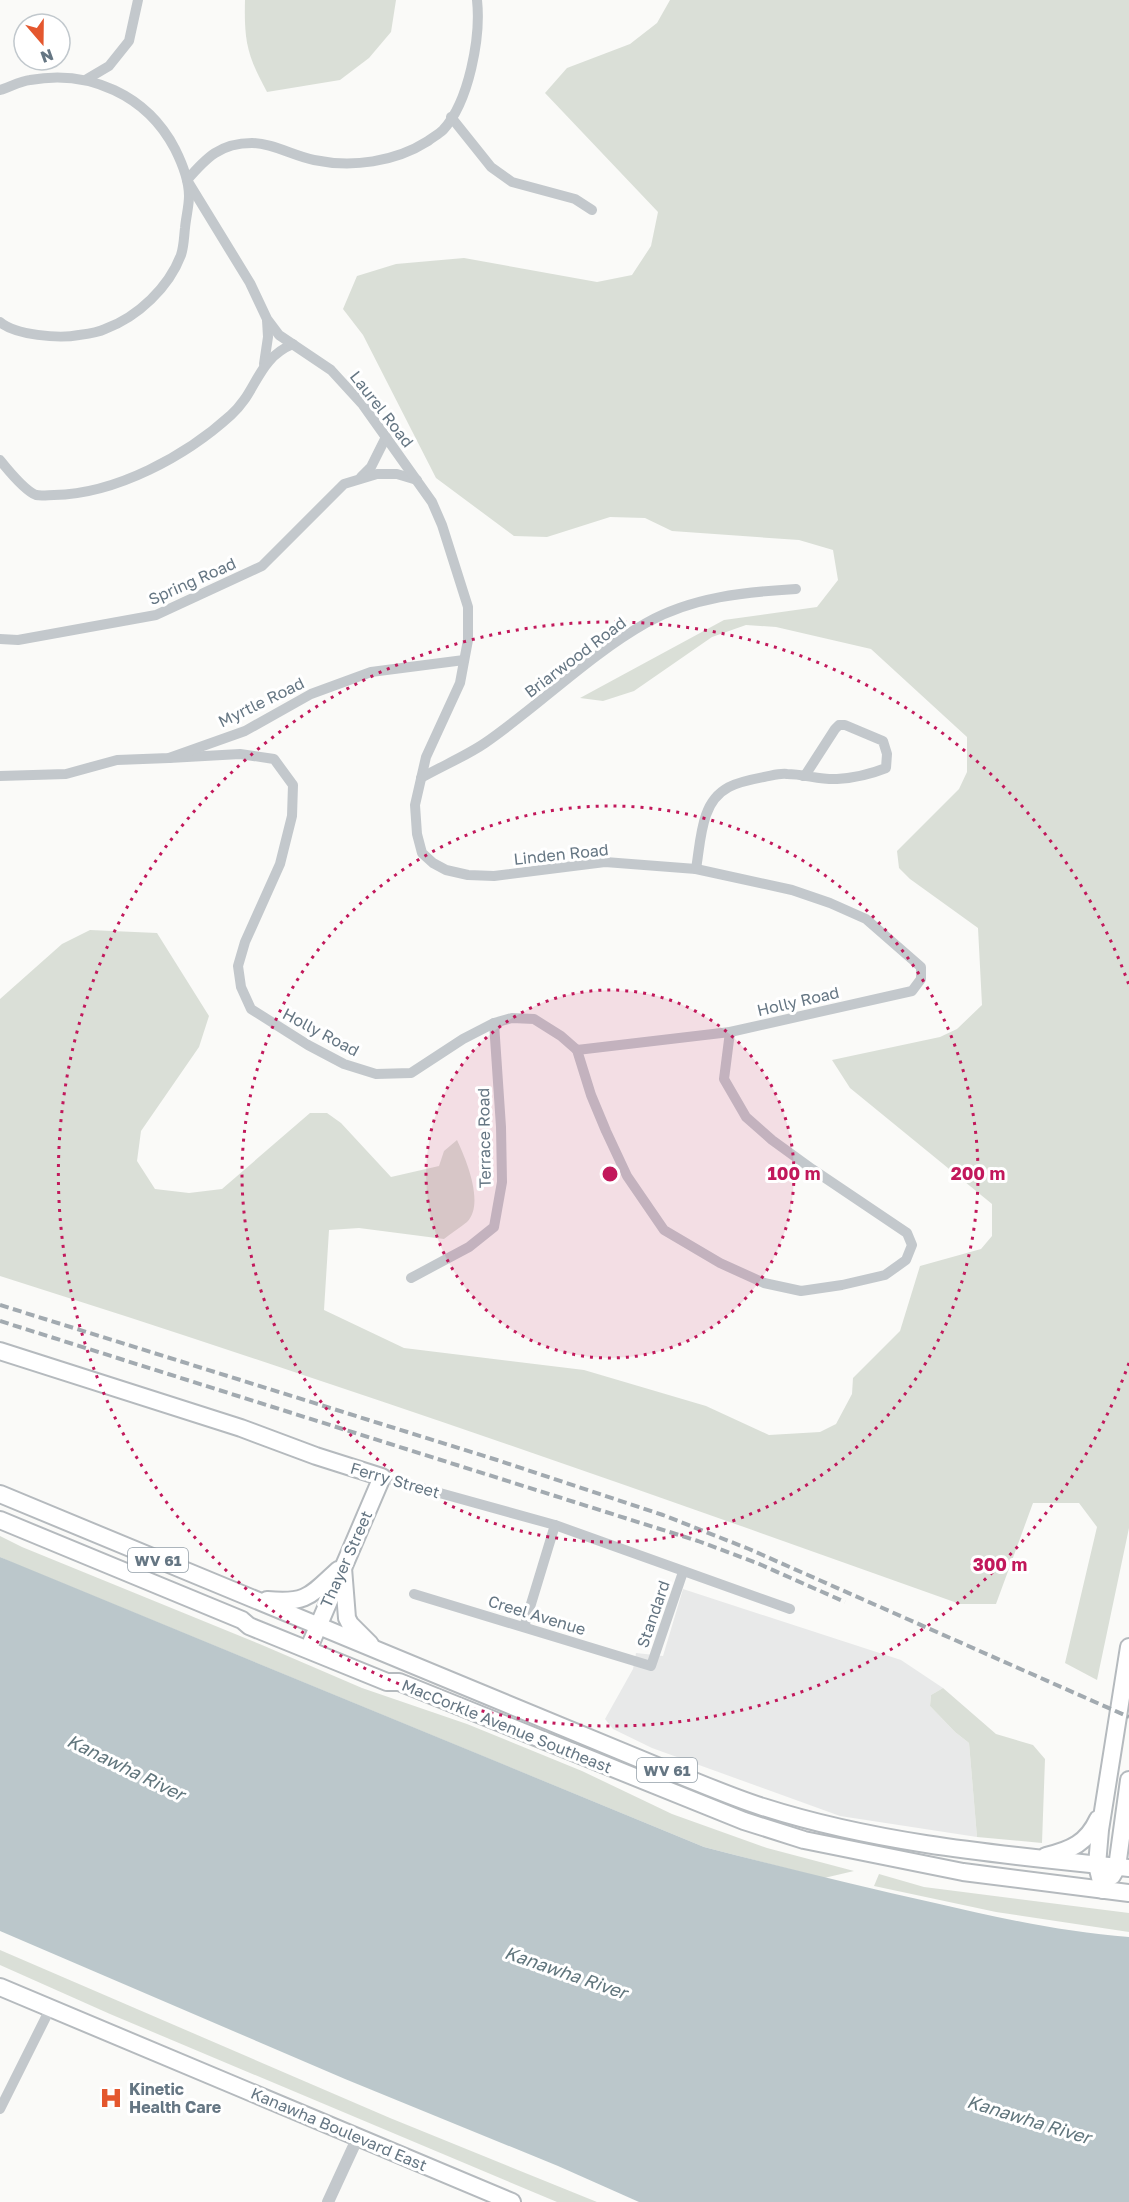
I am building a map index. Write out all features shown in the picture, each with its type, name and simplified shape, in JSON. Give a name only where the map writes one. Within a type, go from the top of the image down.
[{"type":"main road","name":"Ferry Street","points":[[0,1351],[241,1428],[316,1456],[382,1477]]},
{"type":"main road","name":"Thayer Street","points":[[311,1643],[382,1477]]},
{"type":"main road","name":"MacCorkle Avenue Southeast","points":[[0,1494],[669,1771],[763,1807],[839,1827],[939,1847],[1097,1865]]},
{"type":"main road","name":"MacCorkle Avenue Southeast","points":[[0,1520],[242,1620],[249,1626],[387,1682],[399,1682]]},
{"type":"main road","points":[[248,1598],[289,1602],[300,1600],[310,1596],[343,1566]]},
{"type":"main road","points":[[343,1566],[347,1618],[350,1624],[377,1650]]},
{"type":"main road","name":"MacCorkle Avenue Southeast","points":[[242,1620],[252,1620],[387,1672],[399,1682],[744,1821],[804,1840],[963,1872],[1103,1890]]},
{"type":"main road","points":[[1103,1890],[1097,1865],[1103,1807],[1129,1647]]},
{"type":"main road","points":[[1103,1890],[1123,1868],[1124,1810],[1129,1780]]},
{"type":"main road","points":[[1035,1859],[1074,1848],[1085,1840],[1094,1829],[1103,1807]]},
{"type":"main road","points":[[1124,1810],[1129,1830]]},
{"type":"main road","name":"WV 61","points":[[1097,1865],[1123,1868]]},
{"type":"main road","name":"WV 61","points":[[1103,1890],[1129,1893]]},
{"type":"main road","name":"Kanawha Boulevard East","points":[[0,1987],[512,2202]]},
{"type":"street","points":[[87,79],[110,66],[129,41],[138,0]]},
{"type":"street","points":[[187,180],[207,157],[224,148],[253,143],[314,160],[369,162],[388,159],[416,149],[443,131],[466,90],[479,14],[477,0]]},
{"type":"street","points":[[0,90],[28,80],[60,76],[87,79],[115,89],[136,102],[167,133],[183,165],[189,196],[181,254],[168,278],[144,306],[120,323],[103,330],[64,338],[8,328],[0,322]]},
{"type":"street","points":[[452,117],[491,167],[512,182],[575,199],[592,210]]},
{"type":"street","name":"Laurel Road","points":[[187,180],[250,283],[267,319],[279,335],[332,370],[363,405],[432,502],[442,525],[468,607],[468,640],[464,660]]},
{"type":"street","points":[[264,367],[268,338],[267,319]]},
{"type":"street","points":[[0,460],[36,495],[75,494],[133,477],[177,456],[232,414],[274,354],[293,344]]},
{"type":"street","name":"Spring Road","points":[[361,477],[371,467],[386,437]]},
{"type":"street","name":"Spring Road","points":[[0,639],[18,640],[156,615],[262,566],[344,484],[377,474],[398,474],[417,480]]},
{"type":"street","name":"Briarwood Road","points":[[421,778],[483,744],[542,701],[595,658],[647,622],[702,602],[744,592],[796,589]]},
{"type":"street","name":"Myrtle Road","points":[[0,776],[66,774],[117,760],[169,758],[245,731],[311,694],[371,672],[464,660]]},
{"type":"street","name":"Linden Road","points":[[464,660],[460,683],[426,757],[415,805],[417,834],[422,853],[433,863],[446,870],[468,875],[494,876],[605,862],[696,869],[792,890],[830,903],[866,919],[921,967]]},
{"type":"street","points":[[696,869],[706,815],[721,792],[740,781],[785,773],[803,776],[837,779],[873,774],[886,768],[886,748],[883,741],[845,725],[839,725],[803,776]]},
{"type":"street","name":"Holly Road","points":[[169,758],[240,754],[274,759],[293,785],[292,816],[280,864],[245,942],[238,966],[241,987],[251,1009],[324,1054],[376,1074],[411,1073],[463,1039],[494,1023],[512,1018],[534,1019],[561,1036],[577,1050],[730,1032],[912,991],[921,979],[921,967]]},
{"type":"street","name":"Terrace Road","points":[[411,1278],[469,1247],[494,1227],[502,1182],[494,1023]]},
{"type":"street","points":[[577,1050],[591,1095],[627,1176],[664,1230],[720,1263],[764,1283],[801,1291],[885,1275],[906,1260],[912,1245],[907,1233],[812,1169],[772,1140],[746,1117],[724,1079],[730,1032]]},
{"type":"street","name":"Ferry Street","points":[[382,1477],[555,1525],[790,1610]]},
{"type":"street","points":[[524,1627],[555,1525]]},
{"type":"street","name":"Standard","points":[[651,1666],[683,1572]]},
{"type":"street","name":"Creel Avenue","points":[[414,1594],[651,1666]]},
{"type":"street","points":[[0,2109],[50,2009]]},
{"type":"street","points":[[328,2202],[358,2137]]},
{"type":"shaded area","points":[[245,0],[396,0],[391,32],[369,58],[340,80],[267,92],[248,48]]},
{"type":"shaded area","points":[[670,0],[1129,0],[1129,1528],[1097,1680],[1065,1663],[1097,1527],[1079,1503],[1033,1503],[996,1604],[960,1604],[482,1436],[241,1354],[0,1276],[0,999],[62,944],[90,930],[157,933],[209,1016],[199,1047],[141,1131],[137,1161],[155,1189],[189,1193],[222,1189],[310,1113],[327,1113],[341,1123],[391,1177],[439,1166],[444,1151],[457,1140],[472,1181],[474,1204],[467,1222],[444,1239],[359,1228],[329,1230],[324,1310],[404,1348],[584,1370],[706,1406],[769,1435],[820,1432],[836,1424],[852,1394],[853,1378],[900,1331],[920,1266],[981,1249],[992,1236],[992,1204],[850,1088],[832,1060],[940,1037],[957,1029],[982,1005],[978,928],[910,879],[899,868],[897,851],[959,789],[967,772],[967,737],[871,649],[776,627],[746,625],[712,637],[634,691],[603,701],[580,698],[724,620],[817,607],[838,580],[833,550],[799,540],[672,531],[645,518],[610,517],[547,537],[514,536],[436,478],[363,335],[343,309],[357,276],[396,264],[464,258],[597,282],[632,275],[651,246],[658,212],[545,93],[567,68],[630,44],[657,23]]},
{"type":"shaded area","points":[[0,1536],[362,1688],[467,1724],[582,1771],[672,1814],[767,1848],[854,1871],[824,1878],[704,1847],[13,1563],[0,1557]]},
{"type":"shaded area","points":[[683,1589],[901,1660],[943,1688],[931,1695],[930,1706],[969,1743],[977,1837],[840,1816],[652,1748],[613,1729],[605,1719],[633,1669],[636,1653],[663,1656]]},
{"type":"shaded area","points":[[943,1688],[996,1734],[1033,1745],[1045,1759],[1042,1843],[977,1837],[969,1743],[930,1706],[931,1695]]},
{"type":"shaded area","points":[[879,1874],[924,1887],[1129,1913],[1129,1932],[996,1912],[874,1886]]},
{"type":"shaded area","points":[[0,1950],[390,2118],[597,2202],[557,2202],[110,2014],[0,1965]]},
{"type":"water","name":"Kanawha River","points":[[0,1557],[704,1847],[983,1914],[1056,1928],[1129,1937],[1129,2202],[639,2202],[0,1931]]},
{"type":"railway","points":[[0,1305],[497,1460],[663,1515],[749,1549],[1129,1717]]},
{"type":"railway","points":[[0,1321],[698,1541],[757,1563],[845,1602]]},
{"type":"place","name":"Kinetic Health Care","points":[[111,2098]]}]
